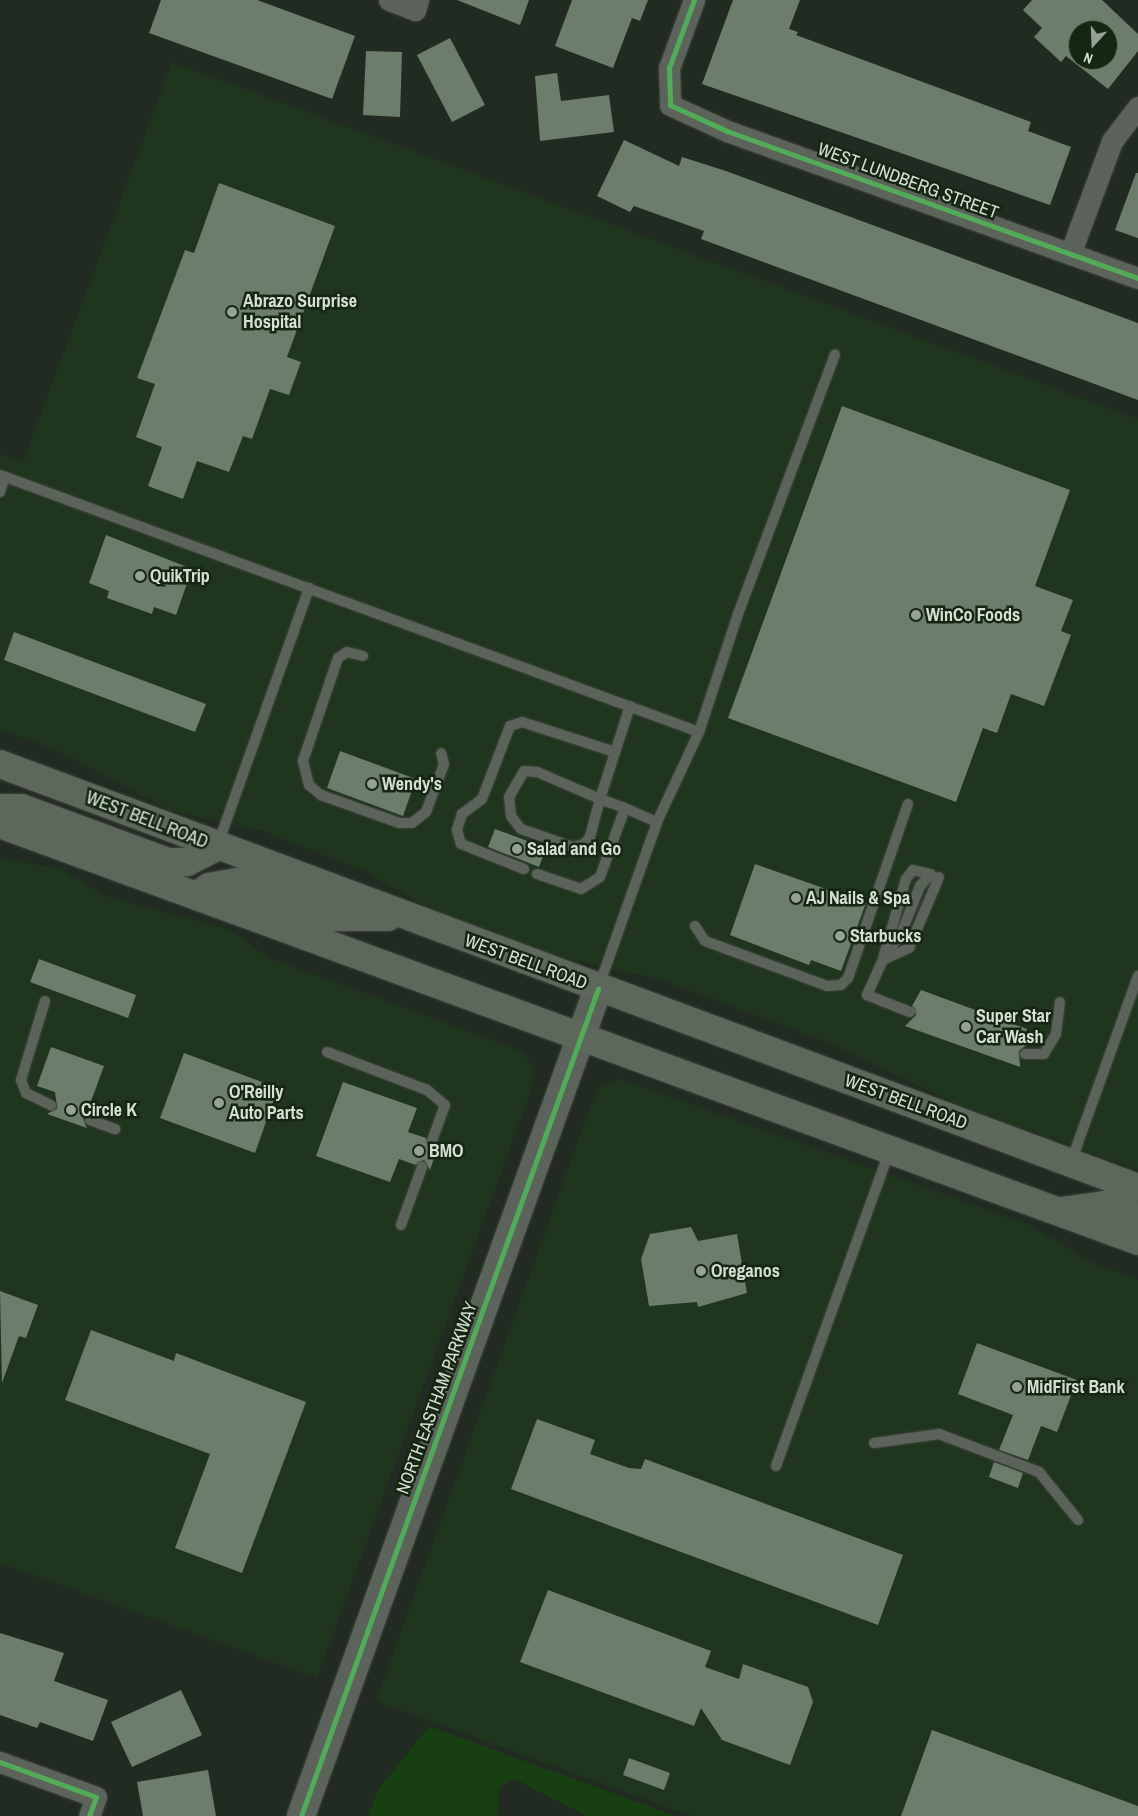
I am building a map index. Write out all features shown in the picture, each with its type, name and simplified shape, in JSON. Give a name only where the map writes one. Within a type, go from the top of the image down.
[{"type":"main road","name":"WEST BELL ROAD","points":[[0,764],[407,918],[1138,1188]]},
{"type":"main road","points":[[0,808],[21,808],[168,862],[187,862],[217,847]]},
{"type":"main road","points":[[0,824],[1138,1241]]},
{"type":"main road","points":[[197,896],[221,883],[237,882],[333,917],[407,918]]},
{"type":"main road","points":[[1057,1212],[1105,1205],[1138,1217]]},
{"type":"street","points":[[389,0],[417,5]]},
{"type":"street","name":"WEST LUNDBERG STREET","points":[[694,0],[669,68],[670,105],[727,131],[1138,278]]},
{"type":"street","points":[[1070,254],[1112,141],[1138,107]]},
{"type":"street","name":"NORTH EASTHAM PARKWAY","points":[[301,1816],[598,989]]},
{"type":"street","points":[[0,1762],[93,1807]]},
{"type":"lane","points":[[598,989],[658,822],[699,732],[738,614],[835,355]]},
{"type":"lane","points":[[0,492],[3,476],[699,732]]},
{"type":"lane","points":[[217,847],[309,588]]},
{"type":"lane","points":[[363,656],[347,652],[338,658],[303,761],[308,785],[321,795],[399,823],[412,823],[426,812],[444,764],[441,753]]},
{"type":"lane","points":[[630,706],[600,798],[584,844],[573,847],[521,828],[511,816],[509,797],[524,771],[537,772],[600,798],[625,808],[658,822]]},
{"type":"lane","points":[[524,869],[462,844],[457,830],[462,814],[482,799],[510,726],[522,722],[615,752]]},
{"type":"lane","points":[[695,926],[706,941],[827,986],[841,985],[848,978],[908,804]]},
{"type":"lane","points":[[537,874],[581,889],[600,877],[625,808]]},
{"type":"lane","points":[[910,1012],[867,995],[883,960],[906,879],[913,870],[935,876]]},
{"type":"lane","points":[[883,960],[901,934],[920,886],[935,876]]},
{"type":"lane","points":[[883,960],[909,948],[935,876]]},
{"type":"lane","points":[[1071,1163],[1138,976]]},
{"type":"lane","points":[[45,1001],[21,1080],[26,1093],[50,1105]]},
{"type":"lane","points":[[1025,1054],[1044,1054],[1056,1034],[1060,1002]]},
{"type":"lane","points":[[328,1052],[427,1090],[439,1100],[445,1106],[432,1140]]},
{"type":"lane","points":[[90,1120],[115,1129]]},
{"type":"lane","points":[[776,1466],[890,1151]]},
{"type":"lane","points":[[401,1225],[422,1167]]},
{"type":"lane","points":[[874,1443],[939,1434],[1038,1472],[1078,1520]]},
{"type":"shaded area","points":[[172,62],[1138,419],[1138,1170],[964,1107],[822,1040],[662,980],[542,953],[435,912],[364,871],[263,831],[171,811],[62,753],[0,729],[0,454],[23,462]]},
{"type":"shaded area","points":[[0,858],[58,868],[108,897],[231,930],[269,958],[514,1048],[526,1055],[533,1068],[531,1091],[317,1678],[0,1563]]},
{"type":"shaded area","points":[[621,1079],[1027,1224],[1092,1262],[1138,1280],[1138,1816],[691,1816],[376,1701],[592,1102],[600,1087]]},
{"type":"green space","points":[[429,1726],[675,1816],[588,1816],[515,1779],[499,1787],[497,1816],[368,1816],[379,1789]]},
{"type":"building","points":[[161,0],[257,0],[355,36],[332,99],[149,33]]},
{"type":"building","points":[[457,0],[529,0],[520,25]]},
{"type":"building","points":[[572,0],[648,0],[640,21],[632,18],[613,68],[555,46]]},
{"type":"building","points":[[733,0],[800,0],[789,29],[798,32],[796,35],[1031,122],[1028,131],[1071,147],[1050,205],[702,84]]},
{"type":"building","points":[[1032,0],[1102,0],[1138,34],[1138,51],[1108,89],[1084,70],[1118,70],[1118,20],[1068,20],[1068,58],[1066,56],[1061,62],[1034,37],[1042,28],[1023,10]]},
{"type":"building","points":[[450,38],[485,105],[452,122],[417,55]]},
{"type":"building","points":[[366,51],[402,52],[400,117],[363,115]]},
{"type":"building","points":[[557,73],[561,101],[609,95],[614,132],[540,141],[535,76]]},
{"type":"building","points":[[624,140],[679,166],[682,157],[726,171],[1138,323],[1138,400],[701,239],[704,231],[634,206],[630,212],[597,196]]},
{"type":"building","points":[[1136,173],[1138,173],[1138,238],[1115,230]]},
{"type":"building","name":"Abrazo Surprise Hospital","points":[[219,183],[335,226],[287,357],[301,362],[289,395],[270,389],[252,439],[243,436],[229,472],[197,461],[183,499],[148,486],[162,447],[136,437],[155,384],[137,378],[185,250],[194,253]]},
{"type":"building","name":"WinCo Foods","points":[[842,406],[1070,490],[1035,586],[1073,600],[1061,631],[1071,635],[1044,706],[1011,694],[997,733],[983,728],[956,802],[728,718]]},
{"type":"building","name":"QuikTrip","points":[[106,535],[192,569],[176,615],[154,607],[152,614],[107,598],[109,591],[89,583]]},
{"type":"building","points":[[14,632],[206,704],[195,732],[4,660]]},
{"type":"building","name":"Wendy's","points":[[340,751],[416,779],[403,816],[327,788]]},
{"type":"building","name":"Salad and Go","points":[[495,829],[546,848],[539,867],[488,847]]},
{"type":"building","points":[[755,864],[866,903],[841,971],[811,960],[809,965],[730,935]]},
{"type":"building","points":[[39,959],[136,995],[128,1018],[30,982]]},
{"type":"building","name":"Super Star Car Wash","points":[[921,990],[1027,1029],[1022,1041],[1029,1043],[1019,1051],[1020,1067],[905,1026],[916,1015],[912,1006]]},
{"type":"building","name":"Circle K","points":[[51,1047],[104,1066],[90,1104],[95,1106],[92,1113],[83,1118],[87,1128],[47,1114],[57,1108],[55,1092],[37,1086]]},
{"type":"building","name":"O'Reilly Auto Parts","points":[[184,1053],[278,1088],[255,1153],[160,1118]]},
{"type":"building","name":"BMO","points":[[343,1082],[417,1108],[408,1132],[426,1138],[430,1148],[439,1143],[430,1170],[424,1160],[416,1165],[399,1159],[390,1182],[316,1156]]},
{"type":"building","name":"Oreganos","points":[[691,1227],[698,1241],[737,1234],[747,1293],[698,1307],[697,1302],[649,1306],[641,1259],[650,1234]]},
{"type":"building","points":[[0,1291],[38,1305],[26,1338],[19,1336],[2,1383]]},
{"type":"building","points":[[91,1330],[174,1361],[176,1353],[306,1402],[242,1573],[175,1548],[210,1454],[65,1400]]},
{"type":"building","name":"MidFirst Bank","points":[[977,1343],[1077,1380],[1057,1432],[1041,1426],[1028,1460],[999,1450],[1013,1415],[958,1394]]},
{"type":"building","points":[[537,1419],[595,1440],[590,1454],[629,1468],[641,1469],[645,1459],[903,1555],[878,1625],[511,1489]]},
{"type":"building","points":[[994,1462],[1023,1473],[1018,1488],[989,1477]]},
{"type":"building","points":[[548,1590],[711,1651],[705,1667],[739,1679],[743,1664],[808,1687],[813,1702],[790,1765],[722,1740],[701,1708],[694,1726],[520,1662]]},
{"type":"building","points":[[0,1633],[64,1653],[54,1681],[108,1700],[93,1741],[40,1722],[37,1728],[0,1715]]},
{"type":"building","points":[[181,1690],[202,1735],[132,1767],[111,1722]]},
{"type":"building","points":[[932,1730],[1138,1806],[1138,1816],[901,1816]]},
{"type":"building","points":[[629,1758],[670,1773],[664,1790],[623,1775]]},
{"type":"building","points":[[208,1770],[216,1816],[143,1816],[137,1782]]},
{"type":"cycle path","points":[[694,0],[669,68],[670,105],[727,131],[1138,278]]},
{"type":"cycle path","points":[[301,1816],[598,989]]},
{"type":"cycle path","points":[[0,1762],[96,1797],[89,1816]]},
{"type":"place","name":"Abrazo Surprise Hospital","points":[[232,312]]},
{"type":"place","name":"QuikTrip","points":[[140,576]]},
{"type":"place","name":"WinCo Foods","points":[[916,615]]},
{"type":"place","name":"Wendy's","points":[[372,784]]},
{"type":"place","name":"Salad and Go","points":[[517,849]]},
{"type":"place","name":"AJ Nails & Spa","points":[[796,898]]},
{"type":"place","name":"Starbucks","points":[[840,936]]},
{"type":"place","name":"Super Star Car Wash","points":[[966,1027]]},
{"type":"place","name":"O'Reilly Auto Parts","points":[[219,1103]]},
{"type":"place","name":"Circle K","points":[[71,1110]]},
{"type":"place","name":"BMO","points":[[419,1151]]},
{"type":"place","name":"Oreganos","points":[[701,1271]]},
{"type":"place","name":"MidFirst Bank","points":[[1017,1387]]}]
